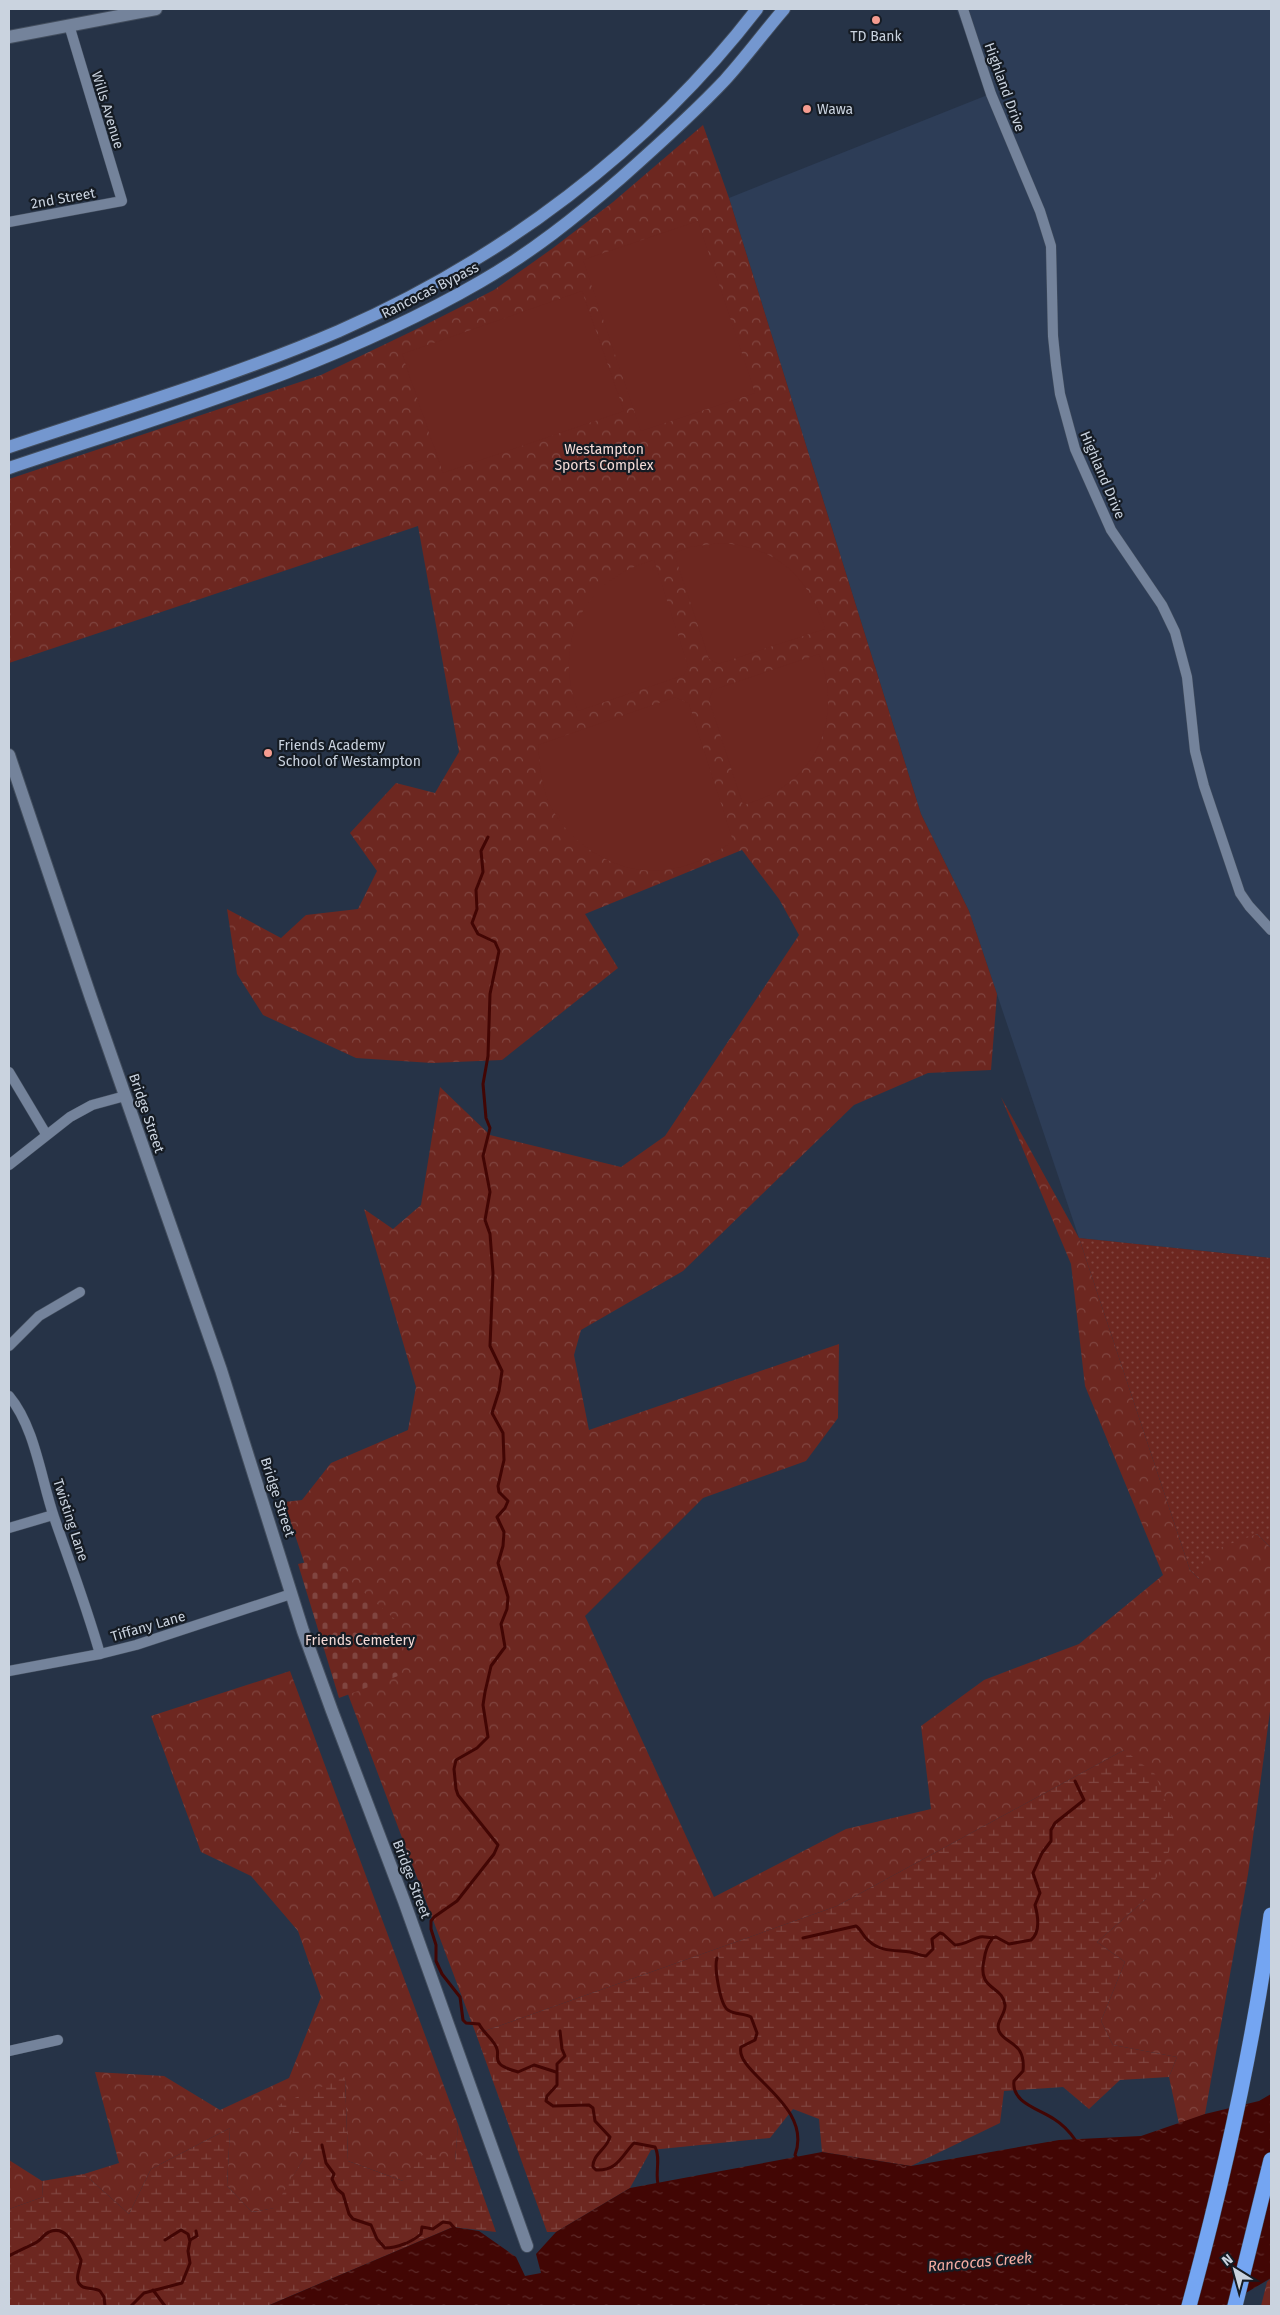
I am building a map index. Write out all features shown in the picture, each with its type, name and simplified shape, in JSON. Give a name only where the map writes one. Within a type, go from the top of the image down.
[{"type":"highway","points":[[1189,2306],[1231,2144],[1251,2048],[1271,1915]]},
{"type":"highway","points":[[1235,2306],[1271,2160]]},
{"type":"main road","points":[[9,37],[156,9]]},
{"type":"main road","name":"Rancocas Bypass","points":[[9,447],[273,358],[372,316],[436,283],[526,227],[608,163],[682,95],[757,9]]},
{"type":"main road","name":"Rancocas Bypass","points":[[9,468],[312,364],[392,328],[481,282],[567,225],[652,150],[725,80],[784,9]]},
{"type":"main road","name":"Bridge Street","points":[[9,754],[222,1370],[291,1594],[329,1704],[437,1991],[527,2246]]},
{"type":"street","name":"Highland Drive","points":[[963,9],[991,94],[1040,211],[1050,246],[1053,336],[1056,365],[1064,409],[1075,449],[1111,530],[1162,605],[1175,632],[1187,677],[1195,751],[1204,786],[1240,893],[1271,930]]},
{"type":"street","name":"Wills Avenue","points":[[69,25],[122,201]]},
{"type":"street","name":"2nd Street","points":[[9,222],[122,201]]},
{"type":"street","points":[[9,1072],[46,1134]]},
{"type":"street","points":[[9,1165],[46,1134],[86,1108],[126,1096]]},
{"type":"street","points":[[9,1346],[40,1316],[80,1292]]},
{"type":"street","name":"Twisting Lane","points":[[9,1396],[26,1426],[53,1515],[100,1654]]},
{"type":"street","points":[[9,1528],[53,1515]]},
{"type":"street","name":"Tiffany Lane","points":[[9,1671],[100,1654],[184,1630],[291,1594]]},
{"type":"street","points":[[9,2051],[58,2040]]},
{"type":"shaded area","points":[[956,9],[1271,9],[1271,1258],[1079,1238],[969,911],[921,814],[729,198],[990,94]]},
{"type":"green space","name":"Westampton Sports Complex","points":[[703,125],[729,198],[921,814],[969,911],[997,994],[991,1070],[928,1073],[854,1105],[683,1271],[581,1330],[574,1355],[589,1430],[839,1344],[838,1418],[806,1461],[703,1498],[585,1616],[714,1897],[846,1829],[931,1809],[921,1726],[984,1680],[1079,1644],[1163,1575],[1085,1386],[1071,1264],[1001,1097],[1079,1238],[1190,1570],[1199,1579],[1206,1553],[1257,1534],[1271,1548],[1271,1704],[1248,1874],[1205,2114],[1179,2124],[1169,2077],[1177,2057],[1113,2045],[1101,2021],[1125,1962],[1097,1942],[1146,1899],[1124,1750],[837,1906],[476,2034],[349,1697],[284,1502],[302,1500],[331,1463],[408,1430],[416,1387],[364,1209],[393,1229],[421,1205],[440,1087],[490,1135],[621,1167],[665,1136],[799,935],[779,899],[742,850],[585,914],[618,968],[502,1060],[432,1063],[356,1058],[263,1015],[237,974],[227,909],[281,938],[306,915],[358,909],[377,871],[350,833],[396,783],[435,793],[459,752],[418,526],[9,663],[9,479],[321,375],[494,290],[613,202]]},
{"type":"green space","points":[[698,221],[755,393],[641,431],[583,260]]},
{"type":"green space","points":[[582,291],[624,411],[443,473],[402,354]]},
{"type":"green space","points":[[720,543],[740,545],[758,550],[788,568],[810,594],[825,629],[718,664],[709,659],[674,553],[690,547]]},
{"type":"green space","points":[[654,560],[688,666],[684,675],[578,711],[571,686],[569,661],[572,638],[580,617],[592,598],[609,582],[629,569]]},
{"type":"green space","points":[[819,654],[826,679],[828,704],[825,727],[817,748],[805,767],[788,783],[768,796],[743,805],[709,700],[713,690]]},
{"type":"green space","points":[[676,697],[689,704],[733,841],[717,852],[682,867],[663,870],[629,868],[612,862],[582,844],[559,819],[550,805],[545,790],[541,775],[538,745]]},
{"type":"green space","points":[[1079,1238],[1271,1258],[1271,1548],[1257,1534],[1199,1579],[1190,1570]]},
{"type":"green space","name":"Friends Cemetery","points":[[324,1558],[398,1622],[398,1676],[339,1698],[298,1564]]},
{"type":"green space","points":[[290,1671],[458,2124],[455,2162],[403,2181],[348,2161],[345,2078],[305,2156],[275,2208],[252,2212],[227,2186],[230,2128],[151,2169],[129,2214],[84,2174],[119,2163],[95,2072],[164,2076],[220,2110],[289,2078],[321,1997],[298,1931],[251,1876],[201,1852],[151,1716]]},
{"type":"green space","points":[[1124,1750],[1155,1774],[1178,1833],[1146,1899],[1097,1942],[1125,1962],[1101,2021],[1113,2045],[1177,2057],[1169,2077],[1120,2080],[1089,2109],[1063,2087],[1004,2091],[1000,2123],[911,2166],[822,2152],[819,2119],[793,2109],[770,2138],[651,2150],[630,2188],[556,2232],[547,2232],[476,2034],[837,1906]]},
{"type":"green space","points":[[345,2077],[348,2161],[403,2181],[424,2153],[455,2162],[458,2124],[496,2232],[453,2227],[267,2306],[9,2306],[9,2209],[43,2197],[42,2181],[84,2174],[129,2214],[151,2169],[230,2128],[227,2186],[252,2212],[274,2208],[305,2156],[278,2105]]},
{"type":"green space","points":[[9,2160],[42,2181],[43,2197],[9,2209]]},
{"type":"green space","points":[[1271,2278],[1271,2306],[1261,2306],[1267,2282]]},
{"type":"water","name":"Rancocas Creek","points":[[1271,2094],[1271,2278],[1224,2306],[267,2306],[453,2227],[479,2231],[516,2257],[525,2276],[541,2273],[536,2254],[556,2232],[630,2188],[822,2152],[911,2166],[1059,2140],[1141,2136],[1205,2114],[1259,2101]]},
{"type":"waterway","points":[[488,837],[481,851],[483,872],[476,890],[477,909],[472,923],[478,934],[495,942],[499,951],[490,994],[488,1056],[483,1084],[486,1118],[490,1128],[483,1156],[490,1192],[485,1220],[490,1234],[493,1273],[490,1346],[502,1371],[499,1391],[492,1413],[503,1433],[504,1460],[498,1486],[499,1492],[508,1501],[497,1517],[504,1532],[503,1546],[498,1563],[508,1597],[507,1609],[501,1624],[505,1647],[491,1666],[483,1705],[488,1737],[477,1748],[456,1760],[454,1769],[458,1795],[498,1845],[494,1854],[457,1901],[434,1917],[431,1921],[431,1929],[436,1945],[436,1961],[442,1974],[460,1997],[463,2020],[466,2023],[479,2024],[496,2045],[500,2064],[518,2072],[534,2065],[556,2072]]},
{"type":"waterway","points":[[803,1938],[856,1926],[873,1945],[922,1956],[926,1956],[933,1949],[932,1939],[940,1933],[955,1945],[982,1937],[996,1937],[1009,1944],[1031,1940],[1037,1928],[1038,1919],[1035,1905],[1040,1893],[1033,1873],[1042,1853],[1051,1841],[1051,1830],[1055,1823],[1084,1800],[1075,1781]]},
{"type":"waterway","points":[[992,1939],[986,1952],[983,1970],[984,1977],[987,1983],[1000,1994],[1005,2005],[998,2024],[999,2031],[1002,2036],[1018,2049],[1023,2061],[1023,2071],[1014,2081],[1014,2089],[1022,2100],[1057,2121],[1069,2131],[1076,2141]]},
{"type":"waterway","points":[[717,1958],[718,1985],[725,2007],[731,2012],[751,2017],[757,2033],[755,2040],[741,2047],[742,2057],[749,2068],[784,2105],[794,2120],[798,2137],[795,2155],[798,2160]]},
{"type":"waterway","points":[[560,2031],[562,2049],[565,2056],[557,2064],[557,2085],[547,2096],[546,2101],[553,2106],[589,2105],[593,2108],[595,2121],[610,2137],[593,2163],[593,2167],[596,2170],[603,2170],[615,2165],[634,2143],[655,2147],[658,2155],[658,2184]]},
{"type":"waterway","points":[[322,2145],[326,2163],[334,2174],[332,2179],[337,2189],[343,2194],[349,2214],[353,2219],[371,2225],[377,2239],[385,2248],[409,2242],[421,2234],[422,2227],[433,2229],[443,2222],[450,2223],[457,2231]]},
{"type":"waterway","points":[[131,2306],[144,2293],[182,2283],[190,2263],[188,2251],[190,2241],[188,2234],[181,2230],[165,2240]]},
{"type":"waterway","points":[[9,2256],[37,2242],[49,2232],[61,2231],[70,2238],[81,2260],[78,2281],[83,2287],[100,2291],[104,2297],[105,2306]]},
{"type":"waterway","points":[[190,2240],[197,2236],[196,2231]]},
{"type":"waterway","points":[[153,2290],[165,2306]]},
{"type":"place","name":"TD Bank","points":[[876,20]]},
{"type":"place","name":"Wawa","points":[[807,109]]},
{"type":"place","name":"Friends Academy School of Westampton","points":[[268,753]]}]
